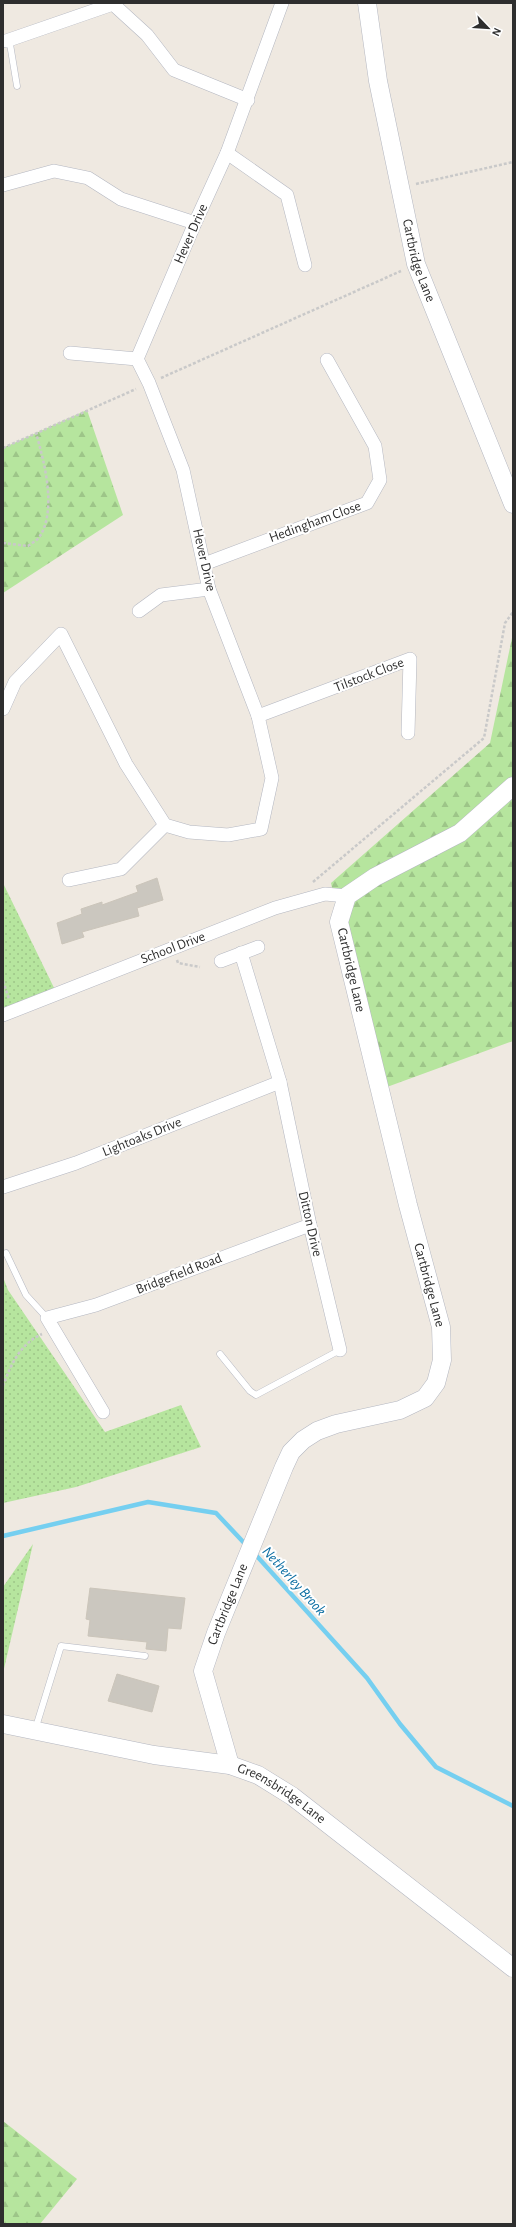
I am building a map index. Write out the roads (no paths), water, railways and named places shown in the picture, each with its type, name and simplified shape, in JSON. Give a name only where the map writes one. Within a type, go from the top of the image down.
[{"type":"street","name":"Hever Drive","points":[[165,825],[189,832],[228,836],[261,829],[272,778],[258,716],[209,590],[183,470],[149,383],[138,360],[195,223],[227,153],[248,100],[282,3]]},
{"type":"street","name":"Cartbridge Lane","points":[[367,3],[378,81],[416,264],[513,504]]},
{"type":"street","points":[[4,41],[113,4],[148,35],[174,70],[248,100]]},
{"type":"street","points":[[227,153],[287,195],[305,265]]},
{"type":"street","points":[[3,185],[54,171],[88,178],[121,199],[195,223]]},
{"type":"street","points":[[70,353],[138,360]]},
{"type":"street","name":"Hedingham Close","points":[[204,564],[367,503],[380,480],[375,446],[327,360]]},
{"type":"street","points":[[139,611],[162,595],[209,590]]},
{"type":"street","points":[[3,709],[15,682],[61,634],[126,764],[165,825],[121,869],[69,880]]},
{"type":"street","name":"Tilstock Close","points":[[258,716],[410,659],[408,733]]},
{"type":"street","points":[[347,896],[375,877],[460,833],[513,786]]},
{"type":"street","name":"School Drive","points":[[8,1013],[275,908],[325,894],[347,896]]},
{"type":"street","name":"Cartbridge Lane","points":[[230,1765],[203,1671],[230,1598],[291,1452],[303,1440],[317,1431],[336,1424],[400,1410],[419,1402],[425,1398],[436,1383],[442,1360],[440,1327],[408,1205],[339,922],[347,896]]},
{"type":"street","points":[[220,961],[258,947]]},
{"type":"street","name":"Ditton Drive","points":[[241,953],[280,1082],[310,1225],[340,1350]]},
{"type":"street","name":"Lightoaks Drive","points":[[3,1187],[76,1163],[280,1082]]},
{"type":"street","name":"Bridgefield Road","points":[[50,1324],[96,1305],[310,1225]]},
{"type":"street","points":[[50,1324],[103,1412]]},
{"type":"street","name":"Greensbridge Lane","points":[[3,1724],[154,1755],[230,1765],[258,1775],[292,1796],[513,1968]]},
{"type":"lane","points":[[4,41],[10,44],[17,86]]},
{"type":"lane","points":[[6,1253],[26,1294],[50,1324]]},
{"type":"lane","name":"Ditton Drive","points":[[220,1354],[250,1391],[256,1395],[340,1350]]},
{"type":"lane","points":[[34,1731],[60,1646],[145,1656]]},
{"type":"waterway","name":"Netherley Brook","points":[[3,1536],[148,1502],[216,1513],[247,1546]]},
{"type":"waterway","name":"Netherley Brook","points":[[254,1553],[367,1678],[400,1724],[436,1767],[513,1806]]}]
